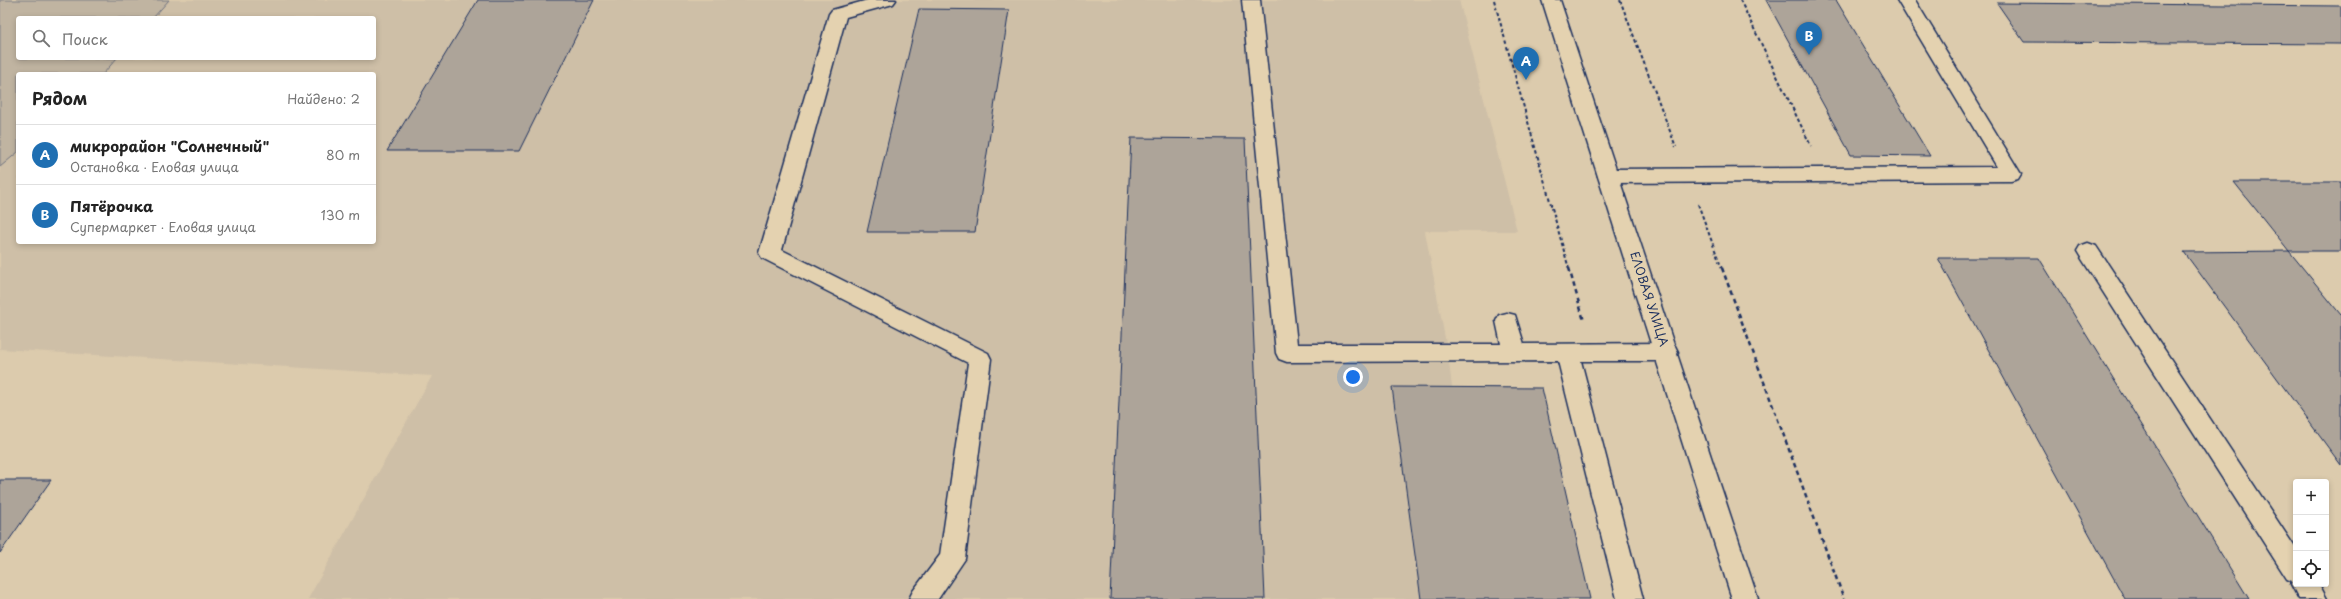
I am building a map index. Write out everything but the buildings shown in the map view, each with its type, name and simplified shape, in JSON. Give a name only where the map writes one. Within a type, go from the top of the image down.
[{"type":"main road","points":[[887,0],[838,14],[770,253],[980,359],[952,559],[922,599]]},
{"type":"main road","points":[[1251,0],[1287,353],[1666,352]]},
{"type":"main road","name":"ЕЛОВАЯ УЛИЦА","points":[[1551,0],[1745,599]]},
{"type":"main road","points":[[1608,176],[2011,174],[1906,0]]},
{"type":"main road","points":[[2088,251],[2293,566]]},
{"type":"main road","points":[[1507,321],[1515,353]]},
{"type":"main road","points":[[1568,353],[1630,599]]},
{"type":"main road","points":[[2306,587],[2314,599]]},
{"type":"path","points":[[1494,0],[1593,353]]},
{"type":"path","points":[[1620,0],[1687,175],[1844,599]]},
{"type":"path","points":[[1740,0],[1825,174]]},
{"type":"shaded area","points":[[0,0],[1459,0],[1517,231],[1425,231],[1448,354],[1452,387],[1542,388],[1590,599],[308,599],[432,376],[0,349]]},
{"type":"shaded area","points":[[0,0],[169,0],[155,16],[16,16],[16,60],[115,60],[105,72],[16,72],[16,154],[0,167]]},
{"type":"place","name":"Пятёрочка","points":[[1809,55]]},
{"type":"place","name":"микрорайон \"Солнечный\"","points":[[1526,80]]}]
